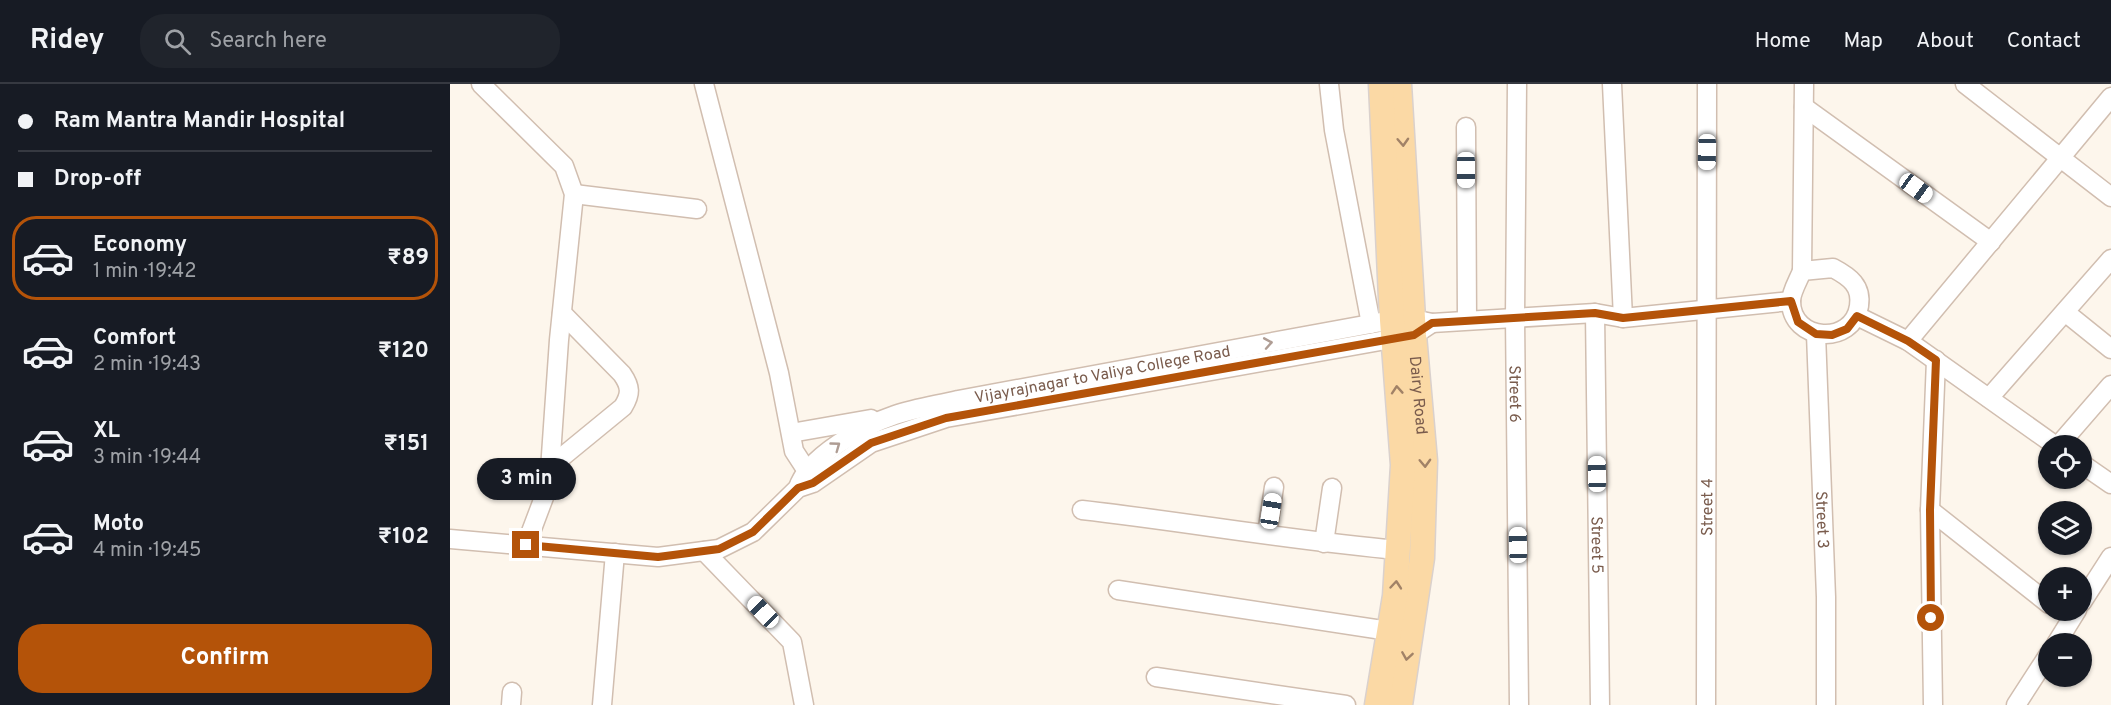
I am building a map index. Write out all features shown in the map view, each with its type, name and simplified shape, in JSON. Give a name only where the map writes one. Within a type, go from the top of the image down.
[{"type":"main road","name":"Dairy Road","points":[[1381,84],[1403,326],[1425,461],[1422,558],[1400,705]]},
{"type":"main road","name":"Dairy Road","points":[[1377,705],[1399,550],[1403,465],[1399,84]]},
{"type":"street","points":[[481,84],[564,166],[574,194],[550,466],[546,495],[526,545]]},
{"type":"street","points":[[704,84],[779,373],[794,451],[807,471]]},
{"type":"street","points":[[1329,84],[1334,130],[1403,326]]},
{"type":"street","name":"Street 6","points":[[1517,84],[1515,317],[1520,705]]},
{"type":"street","points":[[1612,84],[1623,318]]},
{"type":"street","name":"Street 4","points":[[1706,705],[1707,84]]},
{"type":"street","points":[[1803,271],[1833,267],[1851,278],[1860,296],[1857,316],[1847,329],[1832,335],[1816,334],[1798,322],[1791,301],[1803,271],[1804,84]]},
{"type":"street","points":[[1977,88],[2111,197]]},
{"type":"street","points":[[1908,341],[2111,97]]},
{"type":"street","points":[[1804,107],[1990,242]]},
{"type":"street","points":[[1466,127],[1467,320]]},
{"type":"street","points":[[574,194],[697,209]]},
{"type":"street","points":[[1989,398],[2111,259]]},
{"type":"street","name":"Vijayrajnagar to Valiya College Road","points":[[798,488],[801,478],[807,471],[836,445],[894,415],[958,400],[1403,326],[1595,313],[1623,318],[1791,301]]},
{"type":"street","points":[[2065,312],[2111,349]]},
{"type":"street","points":[[550,466],[623,407],[630,394],[628,384],[622,374],[562,313]]},
{"type":"street","name":"Street 5","points":[[1595,313],[1600,705]]},
{"type":"street","points":[[1857,316],[1908,341],[2041,435]]},
{"type":"street","name":"Vijayrajnagar to Valiya College Road","points":[[450,538],[658,557],[719,549],[753,532],[798,488],[813,483],[871,443],[946,418],[1403,326]]},
{"type":"street","name":"Street 3","points":[[1816,334],[1826,597],[1826,705]]},
{"type":"street","points":[[1933,705],[1930,510],[1936,360]]},
{"type":"street","points":[[2067,435],[2111,385]]},
{"type":"street","points":[[790,433],[894,415]]},
{"type":"street","points":[[2092,471],[2111,484]]},
{"type":"street","points":[[1267,534],[1274,487]]},
{"type":"street","points":[[1324,543],[1332,489]]},
{"type":"street","points":[[1082,510],[1324,543],[1399,550]]},
{"type":"street","points":[[1930,510],[2038,595]]},
{"type":"street","points":[[704,551],[792,642],[804,705]]},
{"type":"street","points":[[602,705],[615,553]]},
{"type":"street","points":[[2092,586],[2111,557]]},
{"type":"street","points":[[1118,590],[1389,631]]},
{"type":"street","points":[[2016,705],[2038,671]]},
{"type":"street","points":[[1156,677],[1346,705]]},
{"type":"route","points":[[526,545],[658,557],[719,549],[753,532],[798,488],[813,483],[871,443],[946,418],[1414,335],[1432,323],[1595,313],[1623,318],[1791,301],[1798,322],[1816,334],[1832,335],[1847,329],[1857,316],[1908,341],[1936,360],[1930,510],[1931,618]]}]
